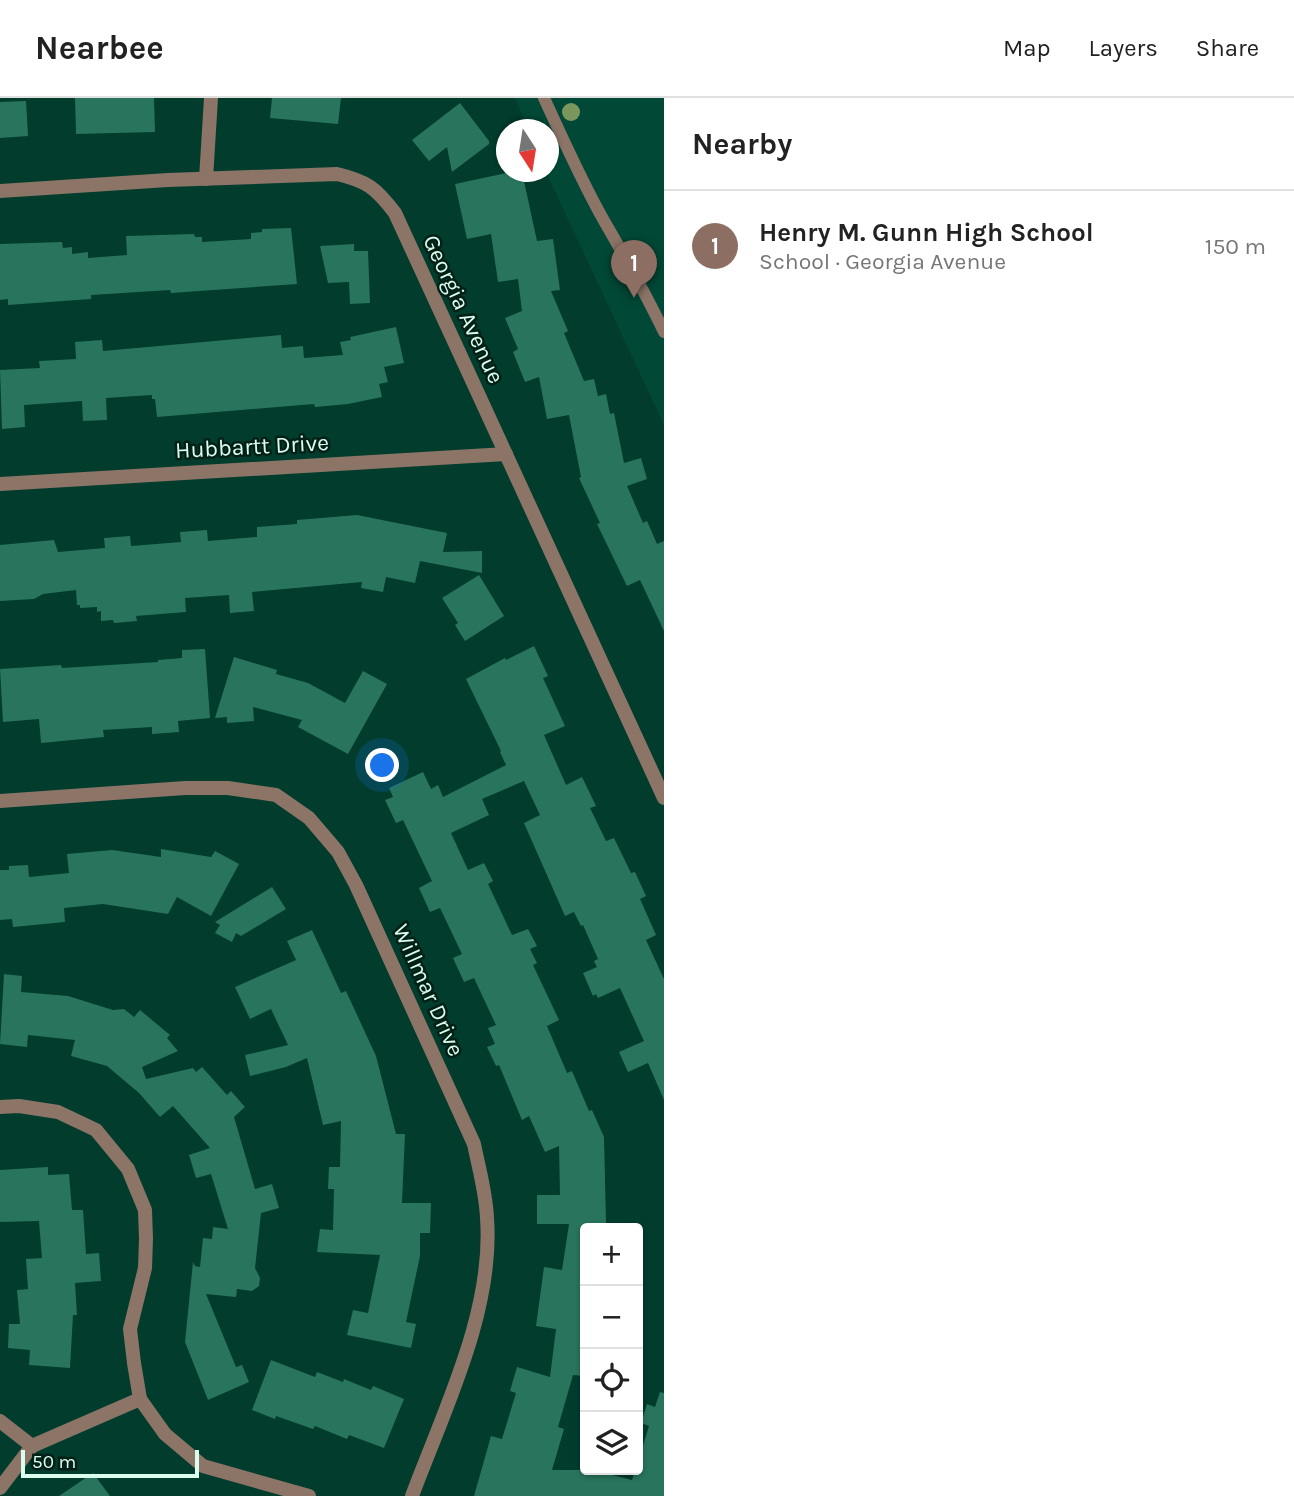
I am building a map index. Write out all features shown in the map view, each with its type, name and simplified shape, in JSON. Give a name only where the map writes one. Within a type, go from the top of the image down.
[{"type":"street","points":[[206,179],[211,98]]},
{"type":"street","name":"Georgia Avenue","points":[[0,191],[337,174],[362,180],[380,193],[395,213],[664,798]]},
{"type":"street","name":"Hubbartt Drive","points":[[0,484],[506,454]]},
{"type":"street","name":"Willmar Drive","points":[[0,801],[185,788],[228,788],[276,795],[309,818],[338,852],[356,885],[474,1144],[488,1219],[486,1274],[475,1326],[412,1496]]},
{"type":"street","points":[[0,1107],[19,1106],[58,1112],[96,1130],[128,1169],[145,1210],[146,1239],[145,1268],[130,1329],[140,1399],[164,1434],[203,1466],[309,1496]]},
{"type":"street","points":[[0,1488],[32,1446],[140,1399]]},
{"type":"street","points":[[0,1421],[32,1446]]},
{"type":"lane","points":[[544,98],[570,156],[638,277],[664,332]]},
{"type":"shaded area","points":[[515,98],[664,98],[664,425],[551,182],[559,182],[559,119],[524,119]]},
{"type":"building","points":[[75,98],[154,98],[155,132],[76,134]]},
{"type":"building","points":[[272,98],[341,98],[338,124],[270,118]]},
{"type":"building","points":[[26,101],[28,136],[0,138],[0,102]]},
{"type":"building","points":[[460,103],[489,144],[452,172],[447,147],[429,161],[412,140]]},
{"type":"building","points":[[496,175],[496,182],[524,182],[537,241],[553,239],[560,290],[551,291],[568,331],[564,333],[584,381],[594,379],[598,396],[606,394],[610,414],[614,413],[624,463],[641,458],[647,479],[627,486],[643,523],[647,521],[657,544],[664,541],[664,631],[640,580],[627,586],[597,524],[600,523],[579,478],[581,477],[569,415],[547,419],[539,377],[525,382],[513,352],[518,349],[505,318],[522,311],[518,279],[498,282],[491,234],[467,239],[455,184]]},
{"type":"building","points":[[291,228],[297,284],[171,293],[170,290],[91,295],[91,299],[8,305],[8,299],[0,300],[0,244],[62,242],[63,248],[72,247],[72,254],[88,252],[88,258],[127,255],[126,236],[194,234],[195,237],[202,237],[202,242],[251,239],[251,233],[262,232],[262,229]]},
{"type":"building","points":[[354,244],[354,251],[368,251],[370,303],[350,304],[349,282],[328,283],[320,246]]},
{"type":"building","points":[[396,327],[404,363],[384,367],[388,382],[379,384],[382,397],[315,407],[314,404],[157,417],[152,395],[106,398],[107,420],[83,421],[82,401],[24,405],[25,427],[2,429],[0,370],[40,368],[39,361],[76,359],[75,342],[102,340],[103,351],[281,335],[282,348],[303,346],[304,358],[343,355],[340,342],[351,340],[350,337]]},
{"type":"building","points":[[357,515],[447,533],[443,552],[482,551],[482,573],[420,561],[415,583],[386,577],[383,592],[361,588],[362,582],[252,592],[254,611],[230,613],[229,595],[185,598],[186,612],[136,616],[137,621],[114,623],[113,620],[101,621],[101,611],[97,612],[97,607],[80,608],[80,605],[77,605],[76,590],[43,594],[34,599],[0,601],[0,545],[54,540],[58,552],[105,548],[104,538],[130,536],[131,546],[181,542],[180,532],[207,530],[208,541],[257,537],[257,527],[297,524],[297,520]]},
{"type":"building","points":[[479,575],[504,616],[465,641],[455,625],[458,623],[442,598]]},
{"type":"building","points":[[534,646],[548,676],[543,678],[565,726],[544,735],[566,785],[582,777],[596,806],[590,808],[606,841],[614,838],[631,873],[635,872],[646,896],[640,899],[656,935],[646,940],[664,979],[664,1100],[648,1063],[628,1072],[619,1052],[644,1041],[620,988],[598,998],[596,994],[593,996],[583,973],[597,967],[594,961],[598,959],[583,925],[581,926],[574,912],[565,916],[524,823],[540,815],[524,781],[482,799],[489,815],[451,833],[468,870],[484,863],[493,881],[488,884],[512,935],[528,929],[537,946],[530,949],[537,963],[533,965],[559,1020],[547,1026],[567,1073],[572,1071],[589,1111],[592,1110],[604,1137],[606,1223],[580,1223],[580,1376],[573,1375],[558,1427],[564,1429],[552,1470],[580,1470],[580,1475],[612,1475],[632,1480],[634,1475],[643,1475],[643,1446],[649,1426],[643,1424],[643,1417],[647,1404],[655,1407],[660,1392],[664,1393],[664,1496],[474,1496],[491,1436],[502,1439],[516,1393],[510,1391],[517,1367],[550,1377],[556,1329],[536,1326],[544,1267],[562,1270],[569,1224],[537,1224],[537,1195],[560,1195],[559,1146],[545,1152],[529,1116],[522,1120],[499,1065],[496,1066],[487,1047],[495,1044],[488,1028],[496,1025],[474,978],[464,982],[453,958],[462,954],[440,908],[430,912],[419,888],[432,881],[403,820],[396,823],[385,800],[393,797],[389,788],[423,772],[431,789],[438,785],[443,797],[506,765],[466,679],[505,658],[506,660]]},
{"type":"building","points":[[205,649],[210,718],[178,721],[179,732],[152,734],[152,727],[103,730],[104,737],[41,743],[39,719],[3,722],[0,669],[158,662],[182,658],[182,650]]},
{"type":"building","points":[[234,657],[277,670],[276,674],[308,683],[345,703],[363,671],[387,684],[348,754],[298,727],[302,720],[253,707],[254,721],[227,723],[227,717],[215,718]]},
{"type":"building","points":[[161,849],[211,857],[215,851],[239,864],[211,916],[177,897],[168,914],[103,904],[64,908],[65,922],[13,927],[12,919],[0,920],[0,870],[9,870],[9,866],[28,865],[29,877],[69,873],[67,854],[112,850],[161,857]]},
{"type":"building","points":[[272,887],[286,909],[241,936],[236,933],[232,942],[215,933],[220,925],[215,922]]},
{"type":"building","points":[[312,930],[341,993],[346,991],[376,1056],[396,1134],[405,1134],[402,1203],[431,1203],[430,1233],[420,1233],[420,1256],[406,1322],[416,1324],[411,1348],[347,1335],[353,1310],[368,1313],[380,1255],[317,1252],[320,1229],[333,1230],[334,1189],[328,1189],[329,1167],[340,1167],[341,1121],[323,1125],[307,1058],[286,1067],[250,1076],[245,1055],[288,1045],[271,1009],[250,1019],[235,987],[296,960],[287,941]]},
{"type":"building","points":[[4,974],[22,976],[21,992],[68,996],[113,1010],[124,1009],[134,1017],[140,1010],[170,1035],[167,1038],[178,1051],[142,1067],[146,1079],[193,1068],[196,1072],[202,1067],[227,1095],[231,1091],[245,1107],[234,1117],[255,1189],[272,1184],[279,1208],[261,1213],[255,1268],[260,1278],[259,1286],[252,1291],[237,1289],[236,1297],[206,1294],[236,1367],[242,1365],[249,1382],[208,1400],[185,1342],[193,1262],[200,1267],[203,1238],[212,1239],[213,1227],[228,1229],[211,1174],[196,1178],[189,1155],[210,1148],[173,1106],[160,1117],[139,1093],[107,1066],[71,1056],[75,1040],[28,1035],[27,1047],[0,1044]]},
{"type":"building","points":[[48,1167],[48,1175],[69,1174],[72,1210],[83,1210],[86,1254],[99,1253],[101,1281],[75,1283],[77,1315],[73,1315],[70,1368],[29,1365],[30,1350],[8,1348],[9,1324],[20,1324],[17,1290],[28,1289],[26,1259],[42,1258],[39,1221],[0,1222],[0,1170]]},
{"type":"building","points":[[271,1360],[315,1377],[317,1372],[371,1390],[373,1386],[404,1399],[384,1448],[349,1435],[347,1439],[315,1426],[313,1429],[252,1410]]},
{"type":"building","points":[[93,1473],[110,1496],[59,1496]]},
{"type":"place","name":"Henry M. Gunn High School","points":[[634,298]]}]
